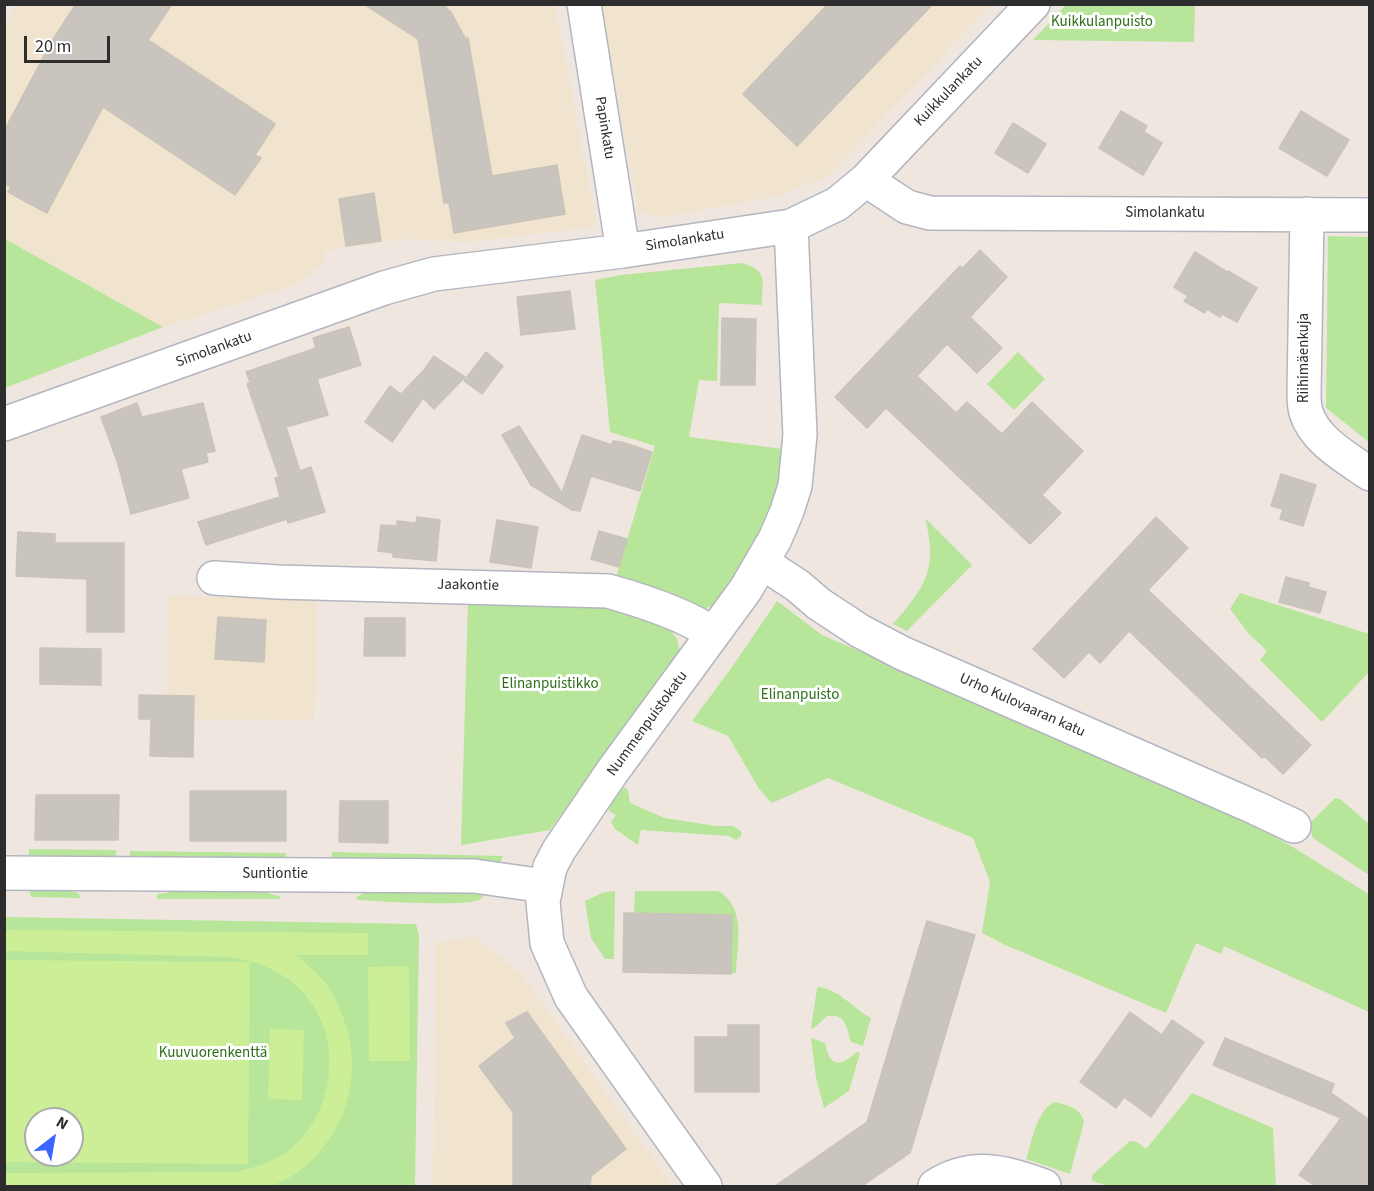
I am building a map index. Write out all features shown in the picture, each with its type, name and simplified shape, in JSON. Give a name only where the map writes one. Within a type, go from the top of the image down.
[{"type":"street","name":"Papinkatu","points":[[584,4],[623,251]]},
{"type":"street","name":"Kuikkulankatu","points":[[866,180],[1033,4]]},
{"type":"street","name":"Simolankatu","points":[[4,424],[393,285],[434,274],[623,251],[791,226],[837,204],[866,180],[907,207],[930,213],[1370,215]]},
{"type":"street","name":"Riihimäenkuja","points":[[1307,214],[1305,411],[1312,426],[1321,437],[1370,474]]},
{"type":"street","name":"Nummenpuistokatu","points":[[705,1186],[571,997],[546,943],[543,902],[550,867],[573,829],[763,563],[787,512],[795,486],[799,460],[799,393],[791,226]]},
{"type":"street","name":"Urho Kulovaaran katu","points":[[763,563],[860,631],[902,653],[1294,826]]},
{"type":"street","name":"Jaakontie","points":[[214,578],[278,582],[591,589],[627,596],[704,628],[713,634]]},
{"type":"street","name":"Suntiontie","points":[[4,873],[474,876],[545,886]]},
{"type":"street","points":[[935,1186],[958,1174],[972,1171],[1015,1176],[1044,1186]]},
{"type":"shaded area","points":[[16,5],[555,5],[597,227],[467,242],[404,239],[324,251],[325,262],[295,285],[163,327],[5,239],[4,30]]},
{"type":"shaded area","points":[[601,5],[991,5],[828,176],[779,196],[657,218],[638,209]]},
{"type":"shaded area","points":[[317,596],[314,720],[166,719],[168,597]]},
{"type":"shaded area","points":[[475,936],[523,976],[672,1186],[433,1186],[436,943]]},
{"type":"green space","name":"Kuikkulanpuisto","points":[[1066,5],[1195,5],[1194,42],[1033,40]]},
{"type":"green space","points":[[1328,236],[1369,237],[1369,442],[1326,408]]},
{"type":"green space","points":[[5,239],[163,327],[5,388]]},
{"type":"green space","points":[[742,263],[760,273],[763,283],[762,305],[719,303],[717,381],[699,380],[689,437],[783,449],[779,481],[766,522],[740,569],[715,605],[699,610],[615,581],[655,446],[610,432],[595,280],[621,275]]},
{"type":"green space","points":[[1018,352],[1045,379],[1014,410],[987,384]]},
{"type":"green space","points":[[925,518],[972,565],[907,631],[893,624],[914,599],[926,576],[930,551]]},
{"type":"green space","points":[[1240,593],[1369,634],[1369,672],[1322,722],[1260,660],[1267,651],[1249,634],[1230,609]]},
{"type":"green space","name":"Elinanpuistikko","points":[[603,600],[669,628],[677,639],[680,651],[550,830],[461,845],[468,601]]},
{"type":"green space","name":"Elinanpuisto","points":[[777,601],[822,635],[1211,801],[1286,843],[1369,894],[1369,1012],[1224,946],[1221,954],[1196,943],[1166,1013],[982,933],[990,882],[973,838],[828,778],[772,803],[759,789],[728,736],[692,721]]},
{"type":"green space","points":[[624,787],[628,790],[630,803],[665,818],[716,826],[733,826],[741,831],[741,836],[736,840],[729,836],[641,830],[638,845],[615,829],[611,822],[616,815],[609,811],[611,804]]},
{"type":"green space","points":[[1335,798],[1340,799],[1369,824],[1369,875],[1313,838],[1309,824]]},
{"type":"green space","points":[[29,849],[116,850],[116,861],[29,861]]},
{"type":"green space","points":[[130,851],[286,853],[286,864],[130,862]]},
{"type":"green space","points":[[332,852],[503,856],[499,866],[331,864]]},
{"type":"green space","points":[[30,883],[57,884],[79,894],[80,898],[33,897],[30,895]]},
{"type":"green space","points":[[257,886],[273,895],[280,896],[280,899],[157,899],[157,894],[172,890]]},
{"type":"green space","points":[[370,889],[487,889],[479,900],[470,902],[420,903],[356,900]]},
{"type":"green space","points":[[615,891],[614,959],[605,959],[591,938],[585,901],[604,892]]},
{"type":"green space","points":[[635,891],[718,891],[727,898],[737,917],[736,973],[731,973],[732,915],[634,913]]},
{"type":"green space","name":"Kuuvuorenkenttä","points":[[5,917],[416,924],[419,935],[415,1186],[5,1186]]},
{"type":"green space","points":[[5,930],[368,933],[368,955],[296,955],[331,991],[348,1031],[352,1072],[344,1112],[335,1131],[311,1161],[292,1176],[271,1186],[5,1186],[5,1173],[236,1172],[263,1164],[279,1157],[300,1140],[315,1119],[325,1095],[329,1070],[328,1044],[321,1020],[307,997],[288,979],[266,967],[228,957],[5,951]]},
{"type":"green space","points":[[5,960],[250,962],[248,1164],[84,1163],[84,1107],[24,1107],[24,1162],[5,1162]]},
{"type":"green space","points":[[409,966],[410,1061],[369,1061],[368,967]]},
{"type":"green space","points":[[819,987],[841,996],[871,1018],[863,1046],[851,1042],[844,1022],[838,1016],[827,1016],[811,1028]]},
{"type":"green space","points":[[270,1029],[304,1030],[302,1100],[268,1099]]},
{"type":"green space","points":[[811,1038],[825,1043],[830,1057],[836,1062],[846,1060],[857,1052],[860,1053],[849,1091],[824,1108],[816,1078]]},
{"type":"green space","points":[[1192,1093],[1273,1128],[1276,1186],[1108,1186],[1092,1181],[1092,1175],[1130,1141],[1137,1142],[1146,1149]]},
{"type":"green space","points":[[1056,1102],[1070,1106],[1077,1111],[1084,1122],[1070,1174],[1026,1159],[1040,1118],[1050,1105]]},
{"type":"building","points":[[76,4],[172,4],[148,40],[275,124],[255,155],[261,158],[235,195],[103,107],[47,213],[8,192],[11,187],[4,183],[4,131],[52,41]]},
{"type":"building","points":[[364,4],[442,4],[451,12],[465,38],[468,38],[492,176],[557,165],[565,214],[454,233],[449,203],[444,203],[418,39]]},
{"type":"building","points":[[828,4],[933,4],[797,146],[743,94]]},
{"type":"building","points":[[1121,111],[1147,126],[1144,132],[1162,143],[1143,175],[1099,148]]},
{"type":"building","points":[[1301,111],[1349,140],[1327,176],[1279,148]]},
{"type":"building","points":[[1013,123],[1046,144],[1028,173],[995,153]]},
{"type":"building","points":[[374,193],[381,241],[346,246],[339,199]]},
{"type":"building","points":[[980,250],[1007,277],[970,317],[1002,348],[977,373],[947,344],[917,376],[956,413],[967,402],[1002,434],[1032,402],[1083,451],[1042,495],[1061,513],[1030,544],[886,408],[867,428],[835,397],[960,266],[963,268]]},
{"type":"building","points":[[1195,252],[1257,288],[1237,322],[1222,314],[1220,317],[1207,309],[1205,313],[1184,301],[1188,296],[1174,287]]},
{"type":"building","points":[[570,291],[575,329],[521,335],[517,297]]},
{"type":"building","points":[[722,318],[756,319],[755,385],[721,385]]},
{"type":"building","points":[[349,327],[361,365],[317,379],[328,415],[286,427],[300,471],[311,467],[325,512],[288,523],[287,519],[206,545],[198,522],[280,497],[275,478],[279,477],[247,384],[250,382],[246,372],[316,348],[313,338]]},
{"type":"building","points":[[486,352],[503,366],[482,394],[464,381]]},
{"type":"building","points":[[434,356],[465,377],[434,409],[423,398],[392,442],[365,422],[390,386],[401,394]]},
{"type":"building","points":[[137,403],[142,417],[203,403],[215,451],[206,453],[208,462],[181,469],[189,498],[131,514],[118,464],[101,417]]},
{"type":"building","points":[[519,426],[562,493],[582,435],[612,445],[613,441],[622,442],[652,452],[640,491],[591,476],[580,511],[572,510],[531,485],[502,435]]},
{"type":"building","points":[[1281,474],[1316,485],[1303,526],[1280,519],[1283,509],[1271,506]]},
{"type":"building","points":[[417,517],[440,520],[436,561],[393,557],[393,553],[378,551],[381,525],[397,526],[397,521],[416,523]]},
{"type":"building","points":[[1156,517],[1188,548],[1148,590],[1311,745],[1283,774],[1264,756],[1262,758],[1129,631],[1100,663],[1089,652],[1064,678],[1033,649]]},
{"type":"building","points":[[497,520],[538,527],[531,568],[490,562]]},
{"type":"building","points":[[599,531],[627,539],[619,567],[591,559]]},
{"type":"building","points":[[18,532],[55,534],[55,543],[124,543],[124,632],[87,632],[87,579],[16,576]]},
{"type":"building","points":[[1286,577],[1309,583],[1308,587],[1326,592],[1320,613],[1279,602]]},
{"type":"building","points":[[218,617],[266,620],[264,662],[215,659]]},
{"type":"building","points":[[365,618],[405,618],[405,656],[364,656]]},
{"type":"building","points":[[40,648],[101,649],[101,685],[40,684]]},
{"type":"building","points":[[139,695],[194,696],[193,757],[150,756],[151,719],[139,719]]},
{"type":"building","points":[[190,791],[286,791],[286,841],[190,841]]},
{"type":"building","points":[[36,795],[119,795],[118,840],[35,840]]},
{"type":"building","points":[[340,801],[388,801],[388,843],[339,842]]},
{"type":"building","points":[[624,913],[732,915],[731,974],[623,972]]},
{"type":"building","points":[[927,921],[975,935],[910,1153],[862,1186],[775,1186],[867,1122]]},
{"type":"building","points":[[527,1012],[626,1149],[591,1176],[590,1186],[513,1186],[513,1112],[479,1066],[515,1038],[506,1023]]},
{"type":"building","points":[[1130,1012],[1162,1035],[1172,1020],[1204,1042],[1151,1117],[1124,1097],[1116,1108],[1080,1082]]},
{"type":"building","points":[[728,1025],[759,1025],[759,1092],[695,1092],[695,1037],[728,1037]]},
{"type":"building","points":[[1225,1038],[1334,1084],[1331,1093],[1370,1120],[1370,1186],[1316,1186],[1299,1175],[1341,1118],[1213,1065]]}]
